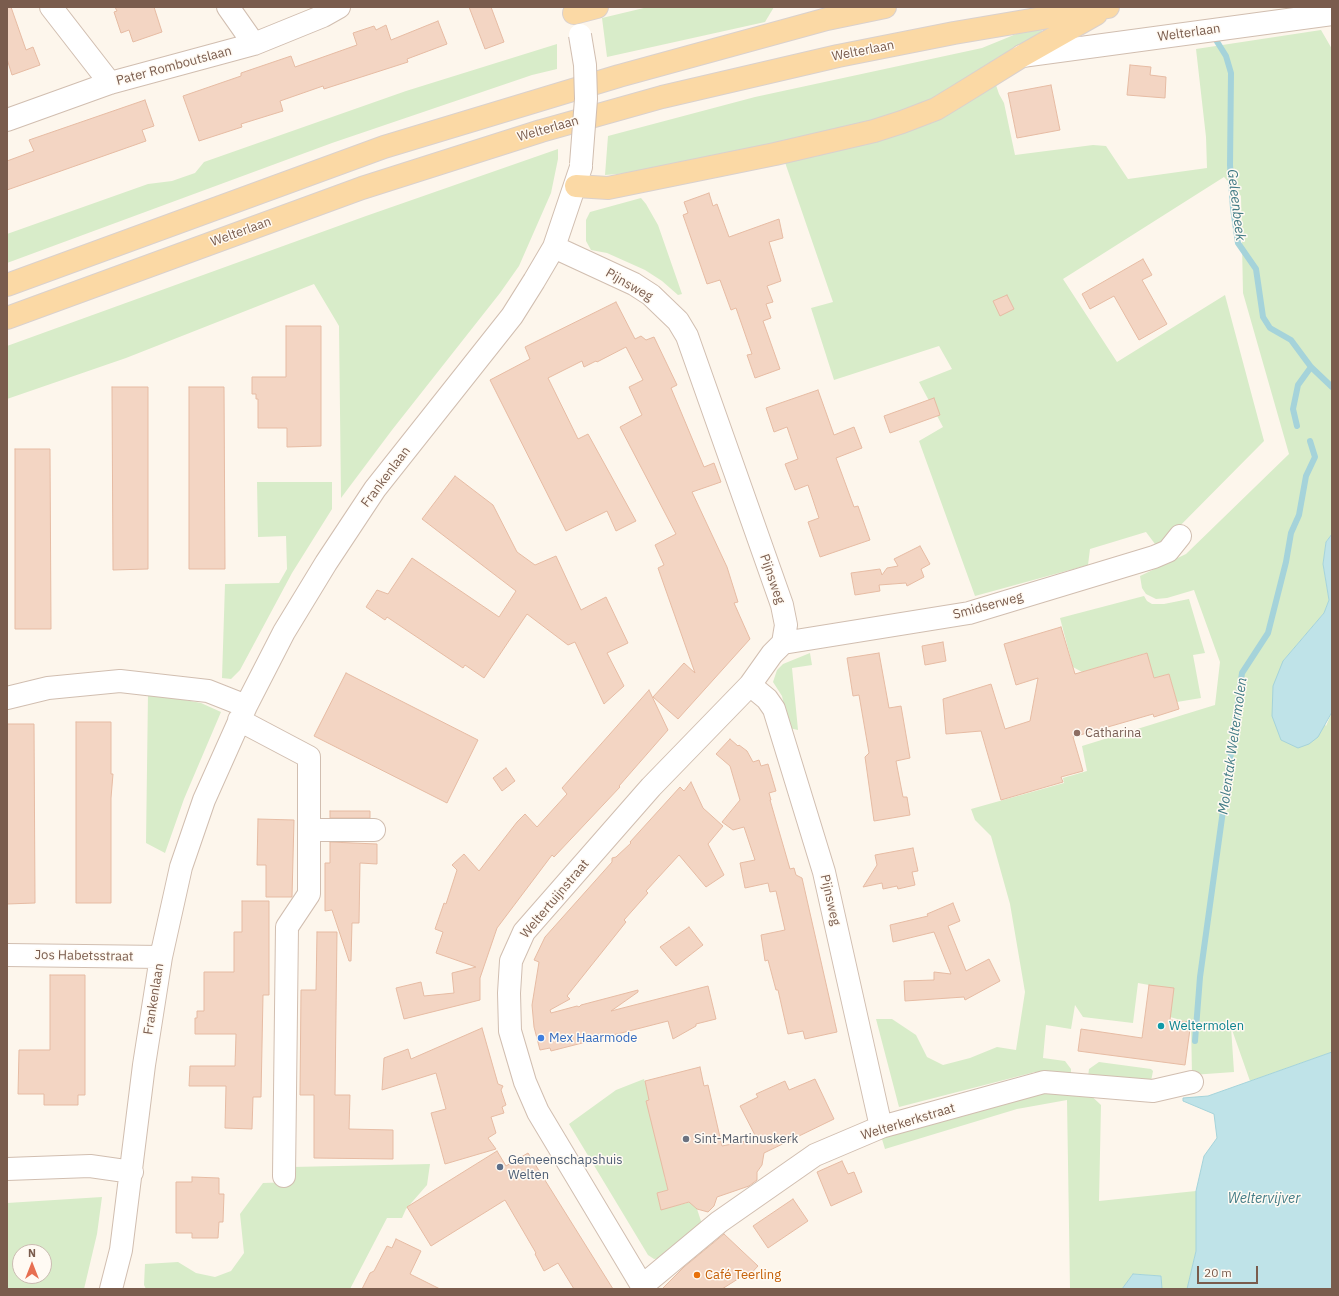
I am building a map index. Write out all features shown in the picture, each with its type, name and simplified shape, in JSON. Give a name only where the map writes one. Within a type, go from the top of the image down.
[{"type":"main road","points":[[573,10],[597,7]]},
{"type":"main road","points":[[7,285],[384,147],[619,76],[827,18],[885,7]]},
{"type":"main road","points":[[576,186],[608,188],[774,154],[874,131],[936,109],[1022,56],[1108,7]]},
{"type":"main road","name":"Welterlaan","points":[[7,318],[362,188],[541,131],[670,95],[831,57],[954,33],[1108,7]]},
{"type":"street","points":[[51,7],[110,83]]},
{"type":"street","points":[[228,7],[254,44]]},
{"type":"street","name":"Pater Romboutslaan","points":[[7,120],[110,83],[254,44],[323,16],[339,7]]},
{"type":"street","points":[[554,247],[576,186],[581,164],[586,98],[580,35],[573,10]]},
{"type":"street","name":"Welterlaan","points":[[1022,56],[1332,14]]},
{"type":"street","name":"Pijnsweg","points":[[554,247],[634,284],[651,295],[678,321],[687,336],[782,605],[786,625],[783,643]]},
{"type":"street","name":"Frankenlaan","points":[[112,1289],[121,1250],[132,1172],[144,1065],[161,957],[181,867],[204,800],[242,713],[284,632],[337,546],[375,489],[512,316],[554,247]]},
{"type":"street","name":"Smidserweg","points":[[783,643],[969,613],[1154,557],[1168,551],[1180,536]]},
{"type":"street","name":"Weltertuijnstraat","points":[[643,1287],[538,1112],[525,1082],[510,1031],[509,993],[511,961],[524,932],[651,787],[750,685],[772,654],[783,643]]},
{"type":"street","points":[[7,698],[48,688],[120,681],[208,691],[309,757],[309,894],[287,927],[284,1176]]},
{"type":"street","name":"Pijnsweg","points":[[750,685],[767,700],[774,709],[824,872],[881,1127]]},
{"type":"street","points":[[309,830],[374,830]]},
{"type":"street","name":"Jos Habetsstraat","points":[[7,955],[161,957]]},
{"type":"street","name":"Welterkerkstraat","points":[[643,1287],[719,1222],[815,1155],[881,1127],[1044,1082],[1153,1091],[1192,1082]]},
{"type":"street","points":[[7,1169],[90,1166],[132,1172]]},
{"type":"green space","points":[[648,7],[774,7],[765,22],[607,57],[602,18]]},
{"type":"green space","points":[[1041,28],[1043,34],[990,67],[999,94],[1004,103],[1015,155],[1093,145],[1106,146],[1128,179],[1207,168],[1206,137],[1196,49],[1321,30],[1332,49],[1332,534],[1326,542],[1323,564],[1329,600],[1324,613],[1283,661],[1326,726],[1332,712],[1332,1052],[1250,1081],[1231,1027],[1234,1072],[1192,1075],[1191,1023],[1170,1017],[1149,985],[1138,983],[1133,1023],[1083,1017],[1075,1005],[1071,1029],[1046,1025],[1043,1058],[1065,1061],[1071,1069],[1071,1074],[1035,1072],[899,1107],[876,1019],[892,1019],[916,1035],[927,1057],[943,1065],[970,1058],[997,1047],[1016,1050],[1025,992],[1010,904],[991,836],[975,820],[971,809],[1064,783],[1063,778],[1087,771],[1082,746],[1215,705],[1220,662],[1194,590],[1167,598],[1156,599],[1146,594],[1142,588],[1140,576],[1186,554],[1289,454],[1243,293],[1241,196],[1224,177],[1063,279],[1117,362],[1225,295],[1264,441],[1158,548],[1146,532],[1090,549],[1088,565],[975,596],[919,441],[943,427],[919,382],[952,369],[939,346],[834,380],[811,308],[833,302],[778,142],[630,173],[605,175],[608,136],[755,97],[982,48],[1026,30]]},
{"type":"green space","points":[[557,44],[557,69],[532,75],[332,143],[7,263],[7,234],[148,184],[172,181],[195,173],[204,162],[406,91]]},
{"type":"green space","points":[[558,149],[558,159],[551,193],[519,266],[500,293],[392,430],[341,498],[339,326],[314,284],[126,358],[7,399],[7,346],[366,216]]},
{"type":"green space","points":[[641,198],[658,225],[682,294],[678,295],[662,281],[645,270],[607,253],[591,250],[586,241],[586,220],[590,212]]},
{"type":"green space","points":[[257,482],[332,482],[332,509],[292,573],[240,670],[231,679],[222,678],[225,584],[279,583],[287,569],[286,536],[258,537]]},
{"type":"green space","points":[[1144,596],[1147,601],[1152,604],[1164,604],[1189,599],[1205,653],[1193,655],[1201,698],[1177,702],[1169,674],[1154,678],[1146,653],[1082,672],[1073,667],[1060,618]]},
{"type":"green space","points":[[810,653],[812,665],[792,668],[798,730],[789,728],[782,696],[773,682],[777,670],[783,664]]},
{"type":"green space","points":[[148,693],[201,703],[221,712],[184,799],[165,853],[146,843]]},
{"type":"green space","points":[[1099,1062],[1151,1069],[1153,1071],[1151,1081],[1088,1077],[1089,1069]]},
{"type":"green space","points":[[644,1079],[651,1099],[647,1101],[669,1174],[664,1175],[668,1190],[657,1193],[661,1209],[691,1202],[697,1209],[703,1227],[663,1258],[654,1259],[648,1255],[569,1124],[616,1090]]},
{"type":"green space","points":[[1052,1087],[1085,1090],[1101,1105],[1099,1201],[1196,1191],[1196,1251],[1187,1289],[1162,1289],[1161,1276],[1133,1274],[1122,1289],[1070,1289],[1067,1100],[1017,1109],[885,1149],[881,1136]]},
{"type":"green space","points":[[430,1164],[427,1185],[406,1209],[402,1218],[387,1218],[350,1289],[146,1289],[144,1285],[145,1264],[178,1262],[196,1273],[215,1277],[231,1271],[244,1253],[240,1214],[263,1183],[293,1182],[292,1167]]},
{"type":"green space","points":[[102,1197],[97,1234],[84,1289],[7,1289],[7,1203]]},
{"type":"water","points":[[1332,534],[1332,712],[1318,737],[1309,744],[1298,748],[1281,740],[1272,716],[1273,686],[1283,661],[1324,613],[1329,600],[1323,564],[1326,542]]},
{"type":"water","name":"Weltervijver","points":[[1332,1052],[1332,1289],[1187,1289],[1196,1251],[1196,1191],[1204,1156],[1217,1138],[1214,1114],[1183,1101],[1183,1098],[1208,1096]]},
{"type":"water","points":[[1133,1274],[1161,1276],[1162,1289],[1122,1289]]},
{"type":"building","points":[[7,7],[11,7],[26,50],[33,47],[40,65],[12,75],[7,59]]},
{"type":"building","points":[[115,7],[154,7],[162,32],[133,42],[129,30],[121,33],[114,12],[117,11]]},
{"type":"building","points":[[469,7],[491,7],[504,42],[485,49]]},
{"type":"building","points":[[438,21],[447,44],[407,59],[408,62],[324,89],[323,86],[280,101],[283,111],[241,124],[242,127],[199,141],[183,96],[241,76],[241,73],[291,56],[295,67],[357,45],[353,33],[374,26],[376,30],[386,25],[391,40]]},
{"type":"building","points":[[1130,65],[1151,67],[1150,75],[1166,77],[1165,98],[1127,95]]},
{"type":"building","points":[[1051,85],[1060,130],[1017,138],[1008,93]]},
{"type":"building","points":[[145,100],[154,126],[142,130],[146,141],[7,190],[7,161],[34,151],[29,140]]},
{"type":"building","points":[[709,193],[713,206],[717,204],[729,237],[779,219],[783,238],[769,242],[781,281],[767,286],[773,302],[766,304],[771,318],[763,321],[780,369],[755,378],[747,355],[752,354],[736,308],[731,310],[720,280],[707,284],[683,215],[688,213],[684,202]]},
{"type":"building","points":[[1143,259],[1152,275],[1142,280],[1167,324],[1139,340],[1114,296],[1090,309],[1082,294]]},
{"type":"building","points":[[1007,295],[1014,309],[1000,316],[993,301]]},
{"type":"building","points":[[616,302],[635,339],[641,336],[646,340],[654,337],[677,385],[671,388],[704,467],[714,463],[721,482],[692,492],[727,567],[738,602],[734,603],[750,639],[678,719],[653,697],[684,663],[695,673],[658,568],[664,565],[655,545],[676,534],[620,427],[642,415],[629,387],[643,380],[626,347],[584,367],[582,361],[548,378],[578,439],[588,434],[636,521],[616,531],[607,511],[566,531],[490,380],[530,359],[525,347]]},
{"type":"building","points":[[286,326],[321,326],[321,446],[287,447],[287,428],[258,428],[258,399],[256,399],[256,394],[252,394],[252,377],[286,377]]},
{"type":"building","points":[[112,387],[148,387],[148,569],[113,570]]},
{"type":"building","points":[[189,387],[224,387],[225,569],[189,569]]},
{"type":"building","points":[[818,390],[834,435],[854,427],[862,448],[836,458],[854,507],[858,506],[870,540],[820,557],[808,522],[819,518],[808,485],[795,490],[785,464],[798,459],[787,427],[774,432],[766,408]]},
{"type":"building","points":[[934,398],[940,415],[890,433],[884,416]]},
{"type":"building","points":[[15,449],[50,449],[51,629],[15,629]]},
{"type":"building","points":[[455,476],[493,505],[517,552],[535,565],[556,556],[581,610],[606,597],[628,643],[607,653],[624,686],[604,704],[575,642],[568,645],[527,614],[484,678],[465,665],[463,668],[387,617],[385,620],[366,607],[377,590],[388,594],[412,558],[499,617],[516,591],[422,519]]},
{"type":"building","points":[[920,546],[930,564],[921,569],[924,577],[907,586],[906,583],[879,585],[880,591],[855,595],[851,573],[880,569],[882,575],[887,568],[898,566],[894,559]]},
{"type":"building","points":[[1061,627],[1075,674],[1147,653],[1154,678],[1169,674],[1179,709],[1154,717],[1153,714],[1073,737],[1083,771],[1061,777],[1063,782],[1001,800],[981,731],[946,734],[943,699],[991,684],[1005,729],[1030,721],[1038,678],[1016,685],[1004,644]]},
{"type":"building","points":[[943,642],[946,661],[925,665],[922,646]]},
{"type":"building","points":[[879,653],[889,708],[901,706],[910,758],[896,761],[903,797],[907,797],[910,815],[874,821],[865,757],[869,753],[859,695],[853,696],[847,658]]},
{"type":"building","points":[[346,673],[478,740],[447,803],[314,736]]},
{"type":"building","points":[[649,690],[668,730],[619,786],[620,787],[554,857],[552,855],[497,928],[480,978],[480,1000],[404,1019],[396,988],[421,982],[424,996],[454,993],[452,973],[476,967],[436,953],[443,932],[435,929],[444,903],[446,904],[457,870],[452,865],[464,854],[479,871],[517,822],[525,814],[537,827],[567,794],[562,788]]},
{"type":"building","points":[[76,722],[111,722],[111,774],[113,774],[111,798],[111,903],[76,903]]},
{"type":"building","points":[[7,724],[34,724],[35,903],[7,904]]},
{"type":"building","points":[[730,739],[747,751],[753,762],[759,760],[761,766],[768,764],[776,791],[769,793],[770,800],[790,869],[794,868],[796,875],[802,878],[837,1032],[805,1039],[803,1031],[788,1034],[778,990],[776,990],[768,960],[765,961],[761,935],[785,930],[776,891],[770,892],[768,883],[745,888],[740,863],[755,860],[744,827],[733,830],[722,822],[740,800],[730,766],[716,754]]},
{"type":"building","points":[[506,768],[515,781],[502,791],[493,778]]},
{"type":"building","points":[[691,782],[703,808],[723,826],[708,844],[724,875],[706,887],[679,855],[646,891],[648,893],[624,920],[626,922],[567,996],[570,999],[550,1010],[551,1013],[577,1006],[579,1007],[581,1005],[638,990],[638,992],[611,1011],[708,986],[716,1019],[696,1024],[696,1026],[673,1039],[668,1021],[551,1051],[550,1048],[540,1050],[534,1027],[532,1005],[539,962],[534,960],[545,937],[612,862],[612,858],[616,857],[631,843],[630,842],[680,787],[684,791]]},
{"type":"building","points":[[330,811],[370,811],[370,818],[330,818]]},
{"type":"building","points":[[258,819],[294,820],[292,897],[266,897],[266,865],[257,865]]},
{"type":"building","points":[[330,842],[377,844],[377,864],[360,863],[359,923],[352,923],[351,961],[349,961],[332,910],[325,911],[325,863],[330,863]]},
{"type":"building","points":[[913,848],[918,871],[912,872],[915,885],[898,889],[897,886],[883,889],[882,883],[863,887],[877,865],[875,855]]},
{"type":"building","points":[[242,901],[269,901],[269,995],[263,995],[261,1097],[253,1097],[252,1129],[225,1128],[226,1086],[189,1086],[190,1066],[235,1066],[236,1034],[195,1034],[195,1018],[197,1018],[197,1011],[204,1011],[204,972],[234,972],[234,932],[242,932]]},
{"type":"building","points":[[953,903],[960,921],[948,926],[966,971],[989,959],[1000,981],[965,1000],[964,997],[905,1001],[904,981],[934,980],[934,972],[951,974],[934,932],[893,942],[890,925],[928,916],[927,914]]},
{"type":"building","points":[[689,927],[703,945],[676,966],[660,947]]},
{"type":"building","points":[[317,932],[337,932],[335,1095],[350,1095],[349,1129],[393,1130],[393,1159],[314,1158],[314,1095],[300,1095],[301,990],[316,990]]},
{"type":"building","points":[[50,975],[85,975],[85,1095],[78,1095],[78,1105],[44,1105],[44,1094],[18,1094],[19,1050],[50,1050]]},
{"type":"building","name":"Weltermolen","points":[[1149,985],[1174,988],[1170,1020],[1191,1022],[1185,1065],[1078,1051],[1081,1029],[1142,1038]]},
{"type":"building","points":[[482,1028],[498,1084],[503,1086],[501,1090],[506,1105],[502,1107],[504,1113],[491,1117],[496,1133],[488,1138],[496,1149],[445,1164],[431,1113],[446,1109],[436,1073],[382,1090],[384,1058],[408,1049],[411,1059]]},
{"type":"building","name":"Sint-Martinuskerk","points":[[700,1067],[704,1086],[708,1085],[722,1146],[757,1139],[740,1106],[758,1097],[756,1094],[785,1081],[789,1090],[815,1079],[834,1119],[764,1153],[762,1165],[757,1172],[757,1180],[749,1186],[717,1197],[714,1206],[708,1212],[697,1209],[689,1202],[661,1210],[657,1193],[668,1190],[646,1101],[649,1100],[645,1081]]},
{"type":"building","points":[[497,1151],[506,1166],[528,1153],[613,1289],[574,1289],[558,1263],[544,1271],[535,1254],[536,1253],[505,1200],[431,1246],[407,1207]]},
{"type":"building","points":[[842,1161],[848,1174],[854,1172],[862,1192],[831,1206],[817,1172]]},
{"type":"building","points":[[192,1177],[219,1178],[219,1194],[224,1194],[223,1222],[219,1222],[218,1238],[192,1238],[192,1233],[176,1233],[176,1182],[192,1182]]},
{"type":"building","points":[[793,1199],[808,1221],[768,1248],[753,1226]]},
{"type":"building","points":[[724,1234],[758,1266],[745,1280],[741,1277],[722,1289],[662,1289],[684,1267]]},
{"type":"building","points":[[396,1239],[421,1251],[410,1274],[440,1289],[362,1289],[370,1273],[374,1271],[387,1246],[392,1248]]},
{"type":"waterway","name":"Geleenbeek","points":[[1216,40],[1226,56],[1231,73],[1230,165],[1233,208],[1238,243],[1256,269],[1263,317],[1270,328],[1291,340],[1311,367],[1332,387]]},
{"type":"waterway","name":"Molentak Weltermolen","points":[[1297,426],[1293,409],[1298,385],[1311,367]]},
{"type":"waterway","name":"Molentak Weltermolen","points":[[1195,1041],[1200,977],[1242,673],[1268,633],[1286,562],[1291,533],[1299,515],[1306,476],[1315,457],[1310,441]]},
{"type":"place","name":"Catharina","points":[[1077,733]]},
{"type":"place","name":"Weltermolen","points":[[1161,1026]]},
{"type":"place","name":"Mex Haarmode","points":[[541,1038]]},
{"type":"place","name":"Sint-Martinuskerk","points":[[686,1139]]},
{"type":"place","name":"Gemeenschapshuis Welten","points":[[500,1167]]},
{"type":"place","name":"Café Teerling","points":[[697,1275]]}]
